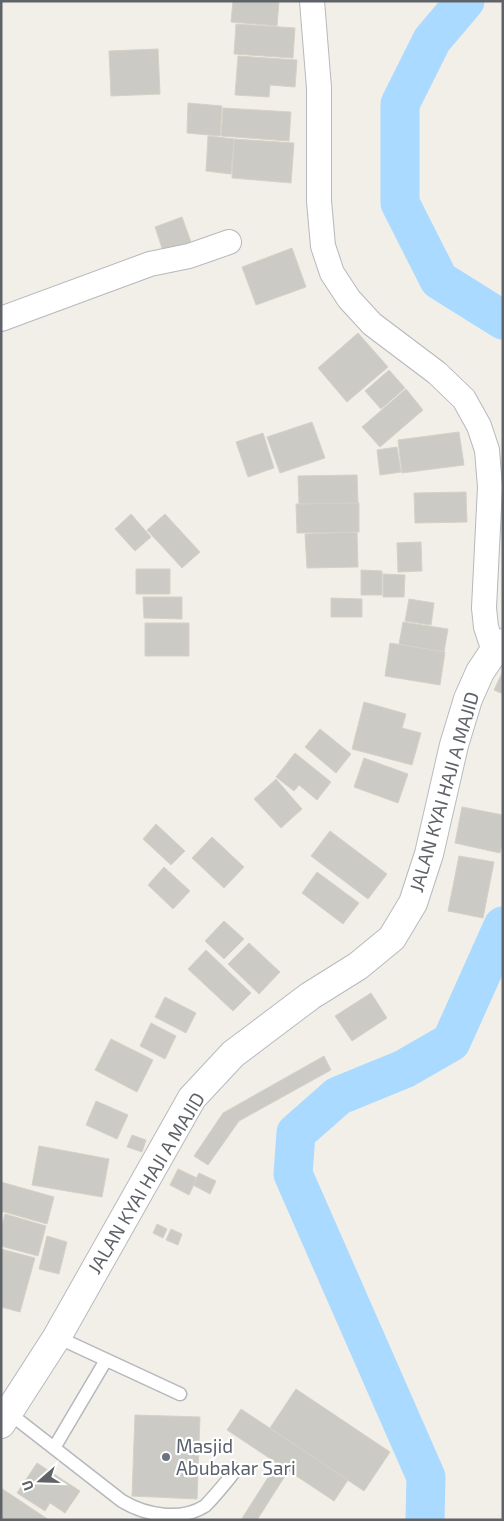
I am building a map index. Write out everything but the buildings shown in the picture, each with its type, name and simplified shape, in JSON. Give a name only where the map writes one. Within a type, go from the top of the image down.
[{"type":"main road","name":"JALAN KYAI HAJI A MAJID","points":[[5,1418],[57,1337],[192,1098],[233,1054],[310,996],[358,966],[392,938],[413,903],[426,862],[454,746],[468,699],[480,672],[498,647]]},
{"type":"street","points":[[312,1],[319,88],[319,200],[323,246],[332,273],[349,299],[372,324],[437,373],[464,399],[479,426],[487,450],[490,487],[484,608],[486,627],[498,647]]},
{"type":"street","points":[[1,319],[150,264],[188,256],[229,242]]},
{"type":"lane","points":[[57,1337],[180,1394]]},
{"type":"lane","points":[[54,1448],[106,1360]]},
{"type":"lane","points":[[5,1418],[54,1448],[122,1501],[140,1512],[164,1519],[183,1519],[195,1514],[205,1506],[236,1470]]},
{"type":"waterway","points":[[465,1],[432,40],[400,104],[400,203],[439,280],[503,320]]},
{"type":"waterway","points":[[425,1520],[426,1477],[293,1174],[296,1133],[338,1096],[404,1069],[451,1042],[503,926]]},
{"type":"place","name":"Masjid Abubakar Sari","points":[[166,1457]]}]
